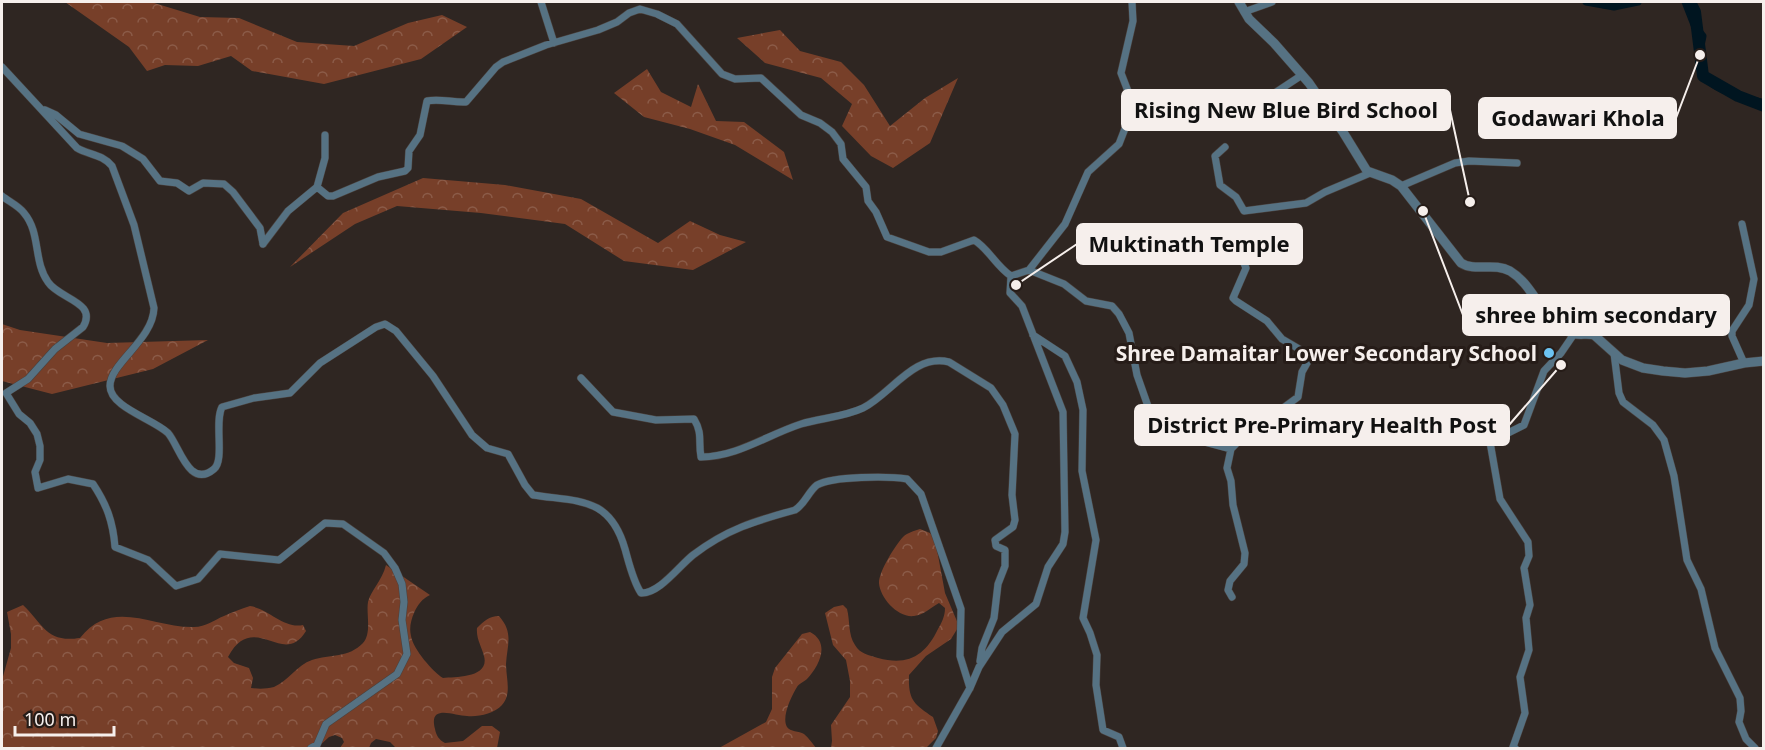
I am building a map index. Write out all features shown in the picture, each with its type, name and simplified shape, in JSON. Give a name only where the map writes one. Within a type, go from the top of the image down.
[{"type":"street","points":[[541,2],[554,43]]},
{"type":"street","points":[[1011,276],[1029,270],[1065,224],[1088,172],[1119,144],[1131,113],[1131,99],[1121,73],[1133,21],[1132,2]]},
{"type":"street","points":[[1239,2],[1244,12],[1317,93],[1370,173],[1392,180],[1401,186],[1461,262],[1471,267],[1490,265],[1509,271],[1518,278],[1549,318],[1574,334],[1594,335],[1622,360],[1643,368],[1685,373],[1720,370],[1744,363],[1764,361]]},
{"type":"street","points":[[1244,12],[1272,2]]},
{"type":"street","points":[[317,187],[328,196],[333,196],[378,177],[405,171],[410,163],[411,146],[420,135],[427,101],[466,102],[496,67],[554,43],[598,30],[640,9],[677,24],[722,74],[735,79],[761,78],[801,115],[820,123],[832,132],[841,144],[843,159],[866,187],[868,201],[876,212],[887,237],[928,252],[941,252],[974,240],[980,243],[1000,269],[1011,276]]},
{"type":"street","points":[[2,67],[77,148],[84,153],[98,155],[112,166],[134,225],[154,316],[138,344],[114,371],[109,382],[110,392],[118,402],[168,433],[186,466],[194,472],[202,473],[213,469],[218,462],[218,428],[222,406],[254,398],[290,393],[320,363],[376,327],[385,324],[396,331],[433,376],[472,435],[487,448],[508,454],[533,495],[591,503],[599,508],[613,523],[622,538],[641,593],[652,591],[692,555],[730,531],[751,522],[801,507],[814,487],[826,481],[907,479],[921,494],[961,609],[960,656],[970,688]]},
{"type":"street","points":[[1204,119],[1255,106],[1302,75]]},
{"type":"street","points":[[40,108],[56,115],[79,134],[122,146],[143,159],[160,181],[177,183],[189,191],[203,183],[224,184],[233,192],[260,228],[263,244],[288,211],[317,187],[325,158],[326,135]]},
{"type":"street","points":[[1224,147],[1215,156],[1220,185],[1236,197],[1244,211],[1306,203],[1325,192],[1370,173]]},
{"type":"street","points":[[1401,186],[1455,163],[1469,160],[1517,163]]},
{"type":"street","points":[[2,196],[24,212],[35,232],[40,270],[49,284],[61,295],[81,304],[86,313],[83,327],[55,349],[28,379],[6,393],[19,414],[30,423],[37,434],[40,453],[35,472],[38,488],[68,478],[93,484],[105,503],[113,524],[115,547],[148,560],[176,586],[198,579],[220,554],[279,560],[325,522],[343,524],[384,554],[395,568],[402,584],[404,602],[402,620],[407,654],[397,674],[326,724],[317,744],[311,748]]},
{"type":"street","points":[[1742,224],[1754,279],[1749,305],[1732,331],[1732,336],[1744,363]]},
{"type":"street","points":[[1217,247],[1243,261],[1246,268],[1233,298],[1266,321],[1282,339],[1311,356],[1302,372],[1298,398],[1275,414],[1260,419],[1231,450],[1227,468],[1245,553],[1244,564],[1228,586],[1232,597]]},
{"type":"street","points":[[1029,270],[1064,284],[1086,301],[1112,306],[1119,314],[1128,333],[1137,375],[1156,429],[1231,450]]},
{"type":"street","points":[[936,748],[970,688],[979,667],[1002,632],[1036,604],[1048,567],[1063,544],[1065,532],[1063,412],[1022,306],[1010,293],[1011,276]]},
{"type":"street","points":[[1034,334],[1065,356],[1077,382],[1083,410],[1082,471],[1096,540],[1083,618],[1097,655],[1096,685],[1103,730],[1119,737],[1123,748]]},
{"type":"street","points":[[1515,748],[1513,747],[1525,713],[1520,677],[1529,650],[1526,618],[1530,605],[1524,568],[1529,556],[1528,542],[1500,499],[1490,442],[1524,425],[1544,371],[1561,353],[1574,334]]},
{"type":"street","points":[[1614,354],[1619,393],[1623,402],[1653,425],[1665,440],[1674,476],[1688,560],[1701,589],[1715,648],[1740,698],[1739,722],[1746,739],[1755,748]]},
{"type":"street","points":[[581,378],[613,412],[657,420],[694,419],[701,430],[699,445],[701,457],[718,457],[780,431],[864,408],[915,368],[928,363],[942,360],[949,362],[991,388],[1003,405],[1015,434],[1012,495],[1015,520],[1013,527],[995,540],[996,546],[1005,550],[1005,566],[998,584],[994,618],[982,648],[979,667]]},
{"type":"green space","points":[[65,2],[151,2],[200,17],[239,18],[297,42],[354,46],[408,23],[442,15],[467,27],[421,59],[324,84],[252,71],[231,56],[198,66],[165,65],[147,71],[129,47]]},
{"type":"green space","points":[[780,30],[800,51],[841,62],[864,85],[890,126],[925,98],[958,78],[930,143],[893,168],[871,156],[842,126],[852,104],[821,78],[765,63],[737,38]]},
{"type":"green space","points":[[647,69],[661,92],[691,107],[698,84],[716,121],[744,122],[784,152],[793,180],[735,145],[690,129],[644,117],[614,93]]},
{"type":"green space","points":[[423,178],[505,185],[581,199],[658,243],[690,221],[720,235],[746,242],[693,270],[624,261],[565,224],[481,213],[397,206],[355,224],[290,267],[343,213]]},
{"type":"green space","points":[[2,324],[20,330],[107,343],[208,340],[153,369],[52,394],[2,381]]},
{"type":"green space","points":[[920,529],[930,533],[935,539],[945,593],[959,626],[951,639],[926,656],[909,675],[911,696],[917,705],[933,717],[938,731],[936,738],[926,748],[831,748],[831,725],[850,697],[850,681],[846,660],[833,645],[825,613],[834,607],[843,605],[847,609],[853,641],[857,648],[865,654],[898,661],[914,657],[921,652],[933,638],[944,616],[945,608],[939,603],[918,615],[902,614],[886,601],[879,583],[884,566],[903,537]]},
{"type":"green space","points":[[386,565],[430,595],[419,604],[411,621],[410,633],[419,653],[443,678],[471,675],[482,669],[484,656],[477,628],[492,617],[499,616],[504,622],[509,639],[506,664],[508,691],[505,701],[490,713],[467,716],[439,713],[435,716],[434,721],[437,735],[445,743],[463,741],[482,726],[492,726],[500,732],[497,748],[396,748],[390,742],[376,739],[369,748],[340,748],[344,742],[342,738],[335,735],[329,737],[317,748],[2,748],[2,680],[11,648],[7,612],[23,605],[47,631],[60,638],[69,639],[80,638],[92,626],[106,619],[134,618],[198,627],[250,606],[283,622],[303,625],[306,631],[297,641],[288,644],[248,638],[238,644],[228,657],[234,663],[249,668],[253,678],[251,688],[260,689],[274,687],[307,662],[358,648],[366,639],[368,602]]},
{"type":"green space","points":[[810,632],[820,642],[821,655],[811,674],[792,695],[785,718],[790,730],[804,734],[816,748],[719,748],[766,722],[772,709],[772,677],[775,668],[802,634]]},
{"type":"waterway","points":[[1586,2],[1614,7],[1638,2]]},
{"type":"waterway","points":[[1603,2],[1616,2]]},
{"type":"waterway","points":[[1685,2],[1694,25],[1703,36],[1699,59],[1701,70],[1706,78],[1723,90],[1764,103]]},
{"type":"waterway","points":[[1690,2],[1695,12],[1703,76],[1738,96],[1764,106]]},
{"type":"place","name":"Godawari Khola","points":[[1700,55]]},
{"type":"place","name":"Rising New Blue Bird School","points":[[1470,202]]},
{"type":"place","name":"shree bhim secondary","points":[[1423,211]]},
{"type":"place","name":"Muktinath Temple","points":[[1016,285]]},
{"type":"place","name":"Shree Damaitar Lower Secondary School","points":[[1549,353]]},
{"type":"place","name":"District Pre-Primary Health Post","points":[[1561,365]]}]
